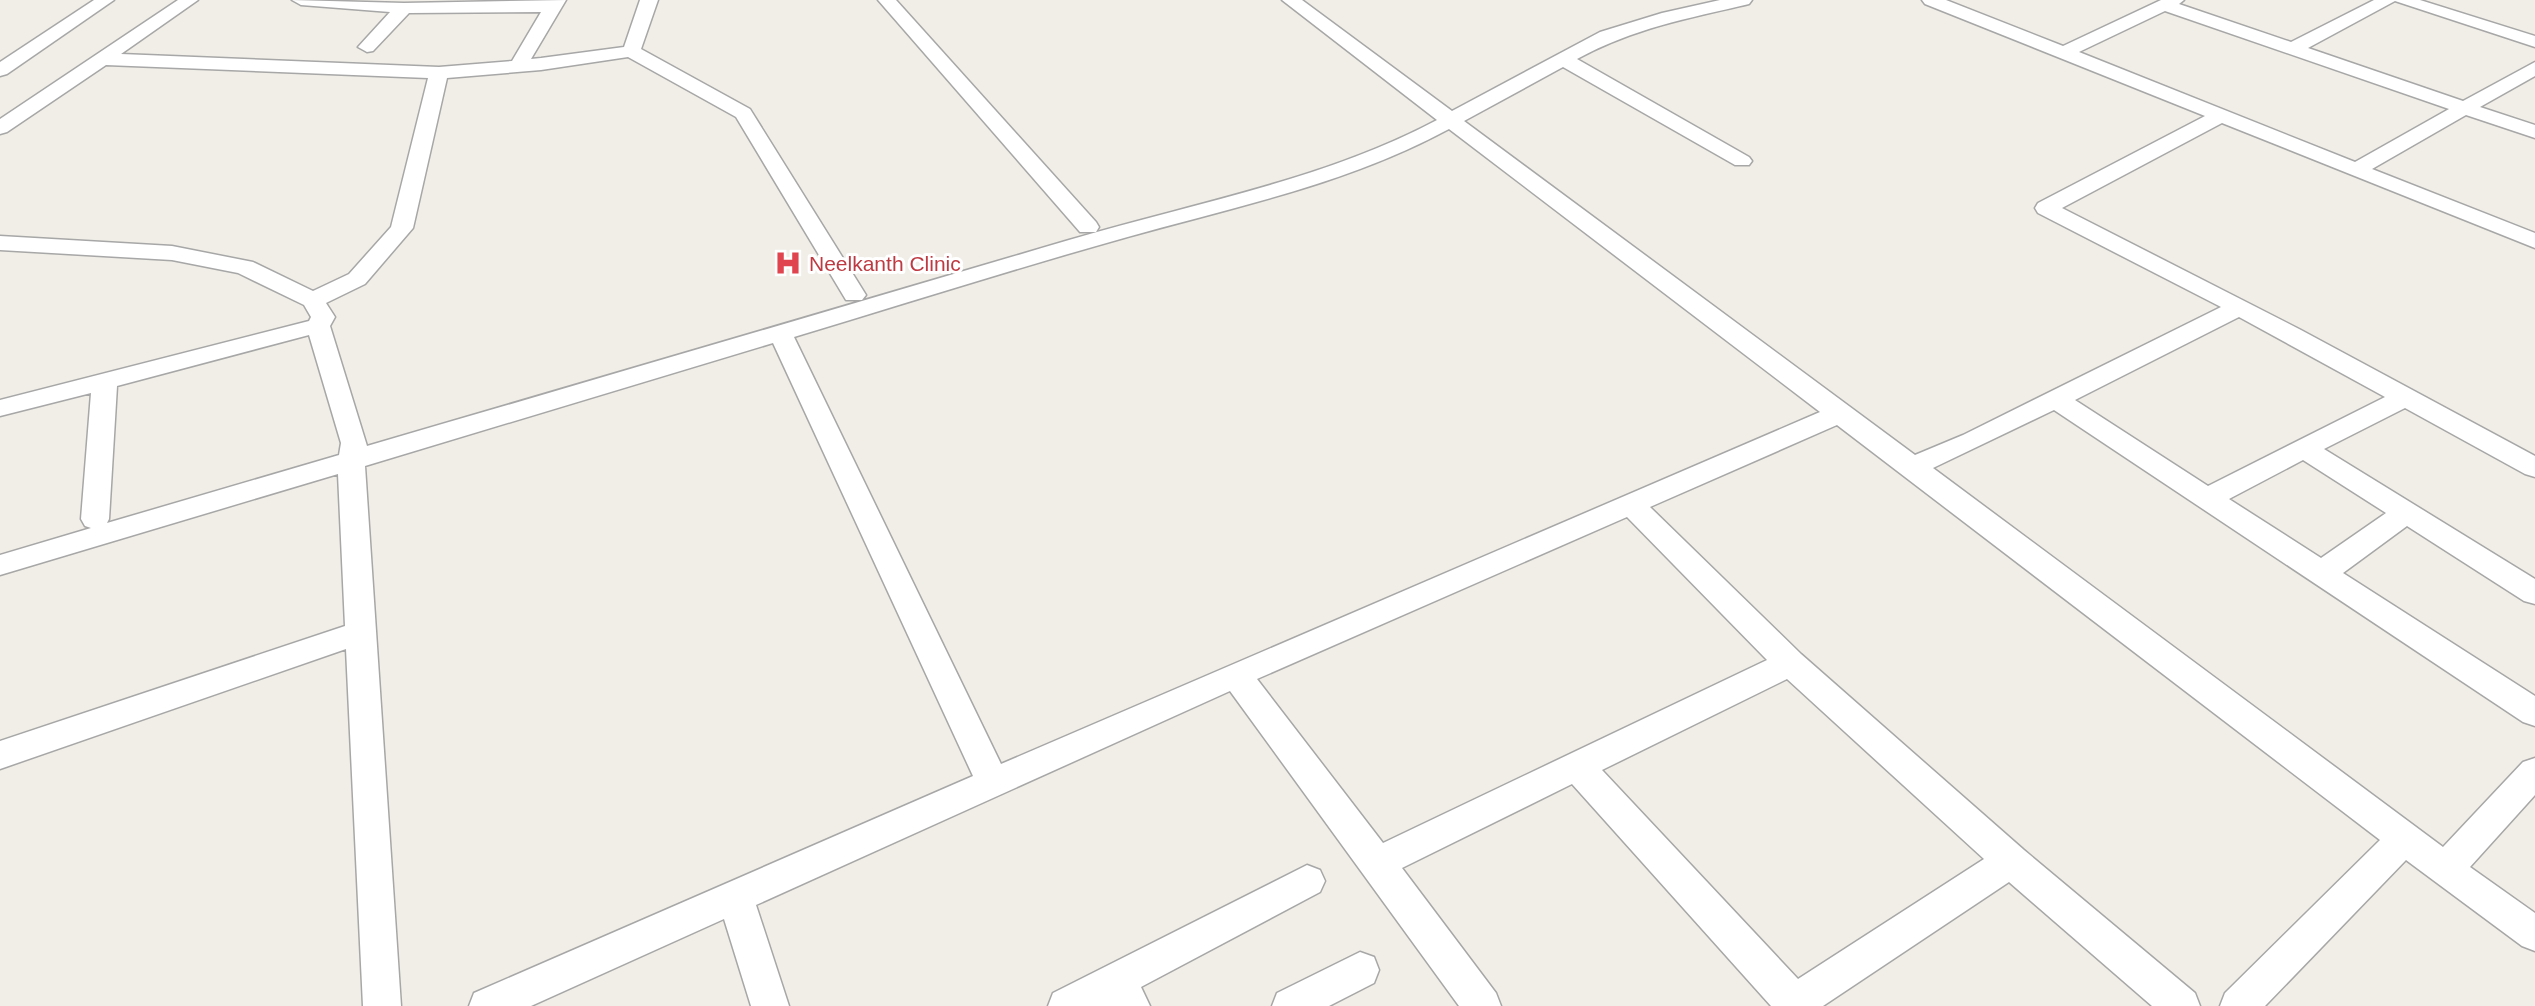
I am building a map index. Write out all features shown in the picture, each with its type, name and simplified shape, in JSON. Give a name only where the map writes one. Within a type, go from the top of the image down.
[{"type":"street","points":[[0,70],[105,0]]},
{"type":"street","points":[[0,128],[189,0]]},
{"type":"street","points":[[301,0],[404,8],[555,4]]},
{"type":"street","points":[[631,51],[649,0]]},
{"type":"street","points":[[887,0],[1088,227]]},
{"type":"street","points":[[1291,0],[1449,121],[1489,146],[1910,468],[2535,934]]},
{"type":"street","points":[[0,547],[95,519],[353,452],[780,332],[1094,239],[1331,174],[1398,149],[1606,36],[1709,3],[1743,0]]},
{"type":"street","points":[[1931,0],[2535,241]]},
{"type":"street","points":[[2292,49],[2386,0]]},
{"type":"street","points":[[2402,0],[2535,42]]},
{"type":"street","points":[[2063,53],[2170,3],[2292,49],[2535,132]]},
{"type":"street","points":[[517,66],[555,4]]},
{"type":"street","points":[[368,47],[404,8]]},
{"type":"street","points":[[103,59],[439,73],[631,51],[743,113],[854,295]]},
{"type":"street","points":[[1565,60],[1742,161]]},
{"type":"street","points":[[2355,170],[2535,68]]},
{"type":"street","points":[[313,300],[357,279],[402,228],[439,73]]},
{"type":"street","points":[[2221,116],[2046,208],[2535,468]]},
{"type":"street","points":[[0,565],[854,295],[1088,227],[1310,167],[1449,121]]},
{"type":"street","points":[[0,243],[172,253],[245,267],[313,300],[323,317],[318,326],[353,452],[359,633],[382,1006]]},
{"type":"street","points":[[1910,468],[1972,441],[2238,308]]},
{"type":"street","points":[[0,408],[104,383],[126,374],[201,354],[318,326]]},
{"type":"street","points":[[780,332],[993,782]]},
{"type":"street","points":[[95,519],[104,383]]},
{"type":"street","points":[[2208,498],[2405,397]]},
{"type":"street","points":[[2056,399],[2535,713]]},
{"type":"street","points":[[488,1006],[1236,675],[1839,414]]},
{"type":"street","points":[[2304,449],[2535,593]]},
{"type":"street","points":[[1631,504],[1790,663],[2011,862],[2181,1006]]},
{"type":"street","points":[[2321,573],[2406,513]]},
{"type":"street","points":[[0,755],[359,633]]},
{"type":"street","points":[[1377,863],[1790,663]]},
{"type":"street","points":[[1236,675],[1482,1006]]},
{"type":"street","points":[[1577,766],[1792,1005],[2011,862]]},
{"type":"street","points":[[2445,869],[2535,772]]},
{"type":"street","points":[[2239,1006],[2404,838]]},
{"type":"street","points":[[1067,1006],[1124,993],[1307,881]]},
{"type":"street","points":[[735,897],[770,1006]]},
{"type":"street","points":[[1292,1006],[1360,970]]},
{"type":"place","name":"Neelkanth Clinic","points":[[788,263]]}]
